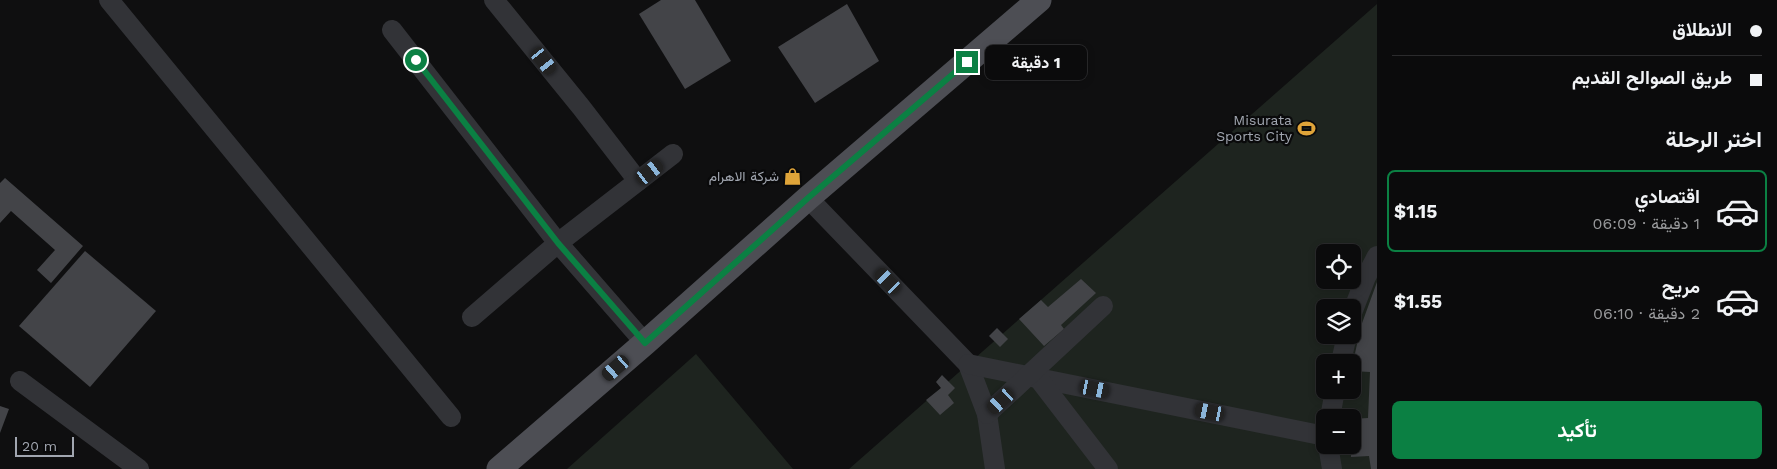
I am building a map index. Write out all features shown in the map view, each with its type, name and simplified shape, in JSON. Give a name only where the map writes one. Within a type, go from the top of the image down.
[{"type":"main road","points":[[499,469],[645,343],[808,198],[1039,0]]},
{"type":"street","points":[[109,0],[452,416]]},
{"type":"street","points":[[494,0],[638,181]]},
{"type":"street","points":[[392,30],[558,243],[645,343]]},
{"type":"street","points":[[472,317],[558,243],[673,154]]},
{"type":"street","points":[[808,198],[968,364],[987,414],[995,469]]},
{"type":"street","points":[[1357,299],[1377,256]]},
{"type":"street","points":[[987,414],[1033,377],[1103,306]]},
{"type":"street","points":[[968,364],[1316,434]]},
{"type":"street","points":[[1033,377],[1108,469]]},
{"type":"street","points":[[20,381],[140,469]]},
{"type":"street","points":[[1330,454],[1332,469]]},
{"type":"shaded area","name":"Misurata Sports City","points":[[1377,4],[1377,469],[849,469]]},
{"type":"shaded area","points":[[696,354],[793,469],[567,469]]},
{"type":"building","points":[[661,0],[695,0],[731,61],[685,89],[639,14]]},
{"type":"building","points":[[847,4],[879,61],[815,103],[778,47]]},
{"type":"building","points":[[5,178],[83,246],[51,283],[37,270],[55,250],[11,211],[0,223],[0,183]]},
{"type":"building","points":[[85,251],[156,311],[90,387],[19,326]]},
{"type":"building","points":[[1081,279],[1096,293],[1061,325],[1064,329],[1044,346],[1019,319],[1041,300],[1048,307]]},
{"type":"building","points":[[1377,282],[1377,469],[1371,469],[1369,456],[1351,457],[1351,454],[1361,454],[1361,418],[1368,418],[1370,372],[1361,372],[1361,354],[1355,354],[1357,344],[1361,344],[1361,326]]},
{"type":"building","points":[[997,328],[1008,339],[1000,347],[989,336]]},
{"type":"building","points":[[942,375],[955,388],[948,395],[954,403],[940,415],[926,400],[941,388],[936,382]]},
{"type":"building","points":[[0,406],[9,409],[0,433]]},
{"type":"place","name":"Misurata Sports City","points":[[1306,128]]},
{"type":"place","name":"شركة الاهرام","points":[[793,176]]},
{"type":"route","points":[[416,60],[558,243],[645,343],[808,198],[967,62]]}]
